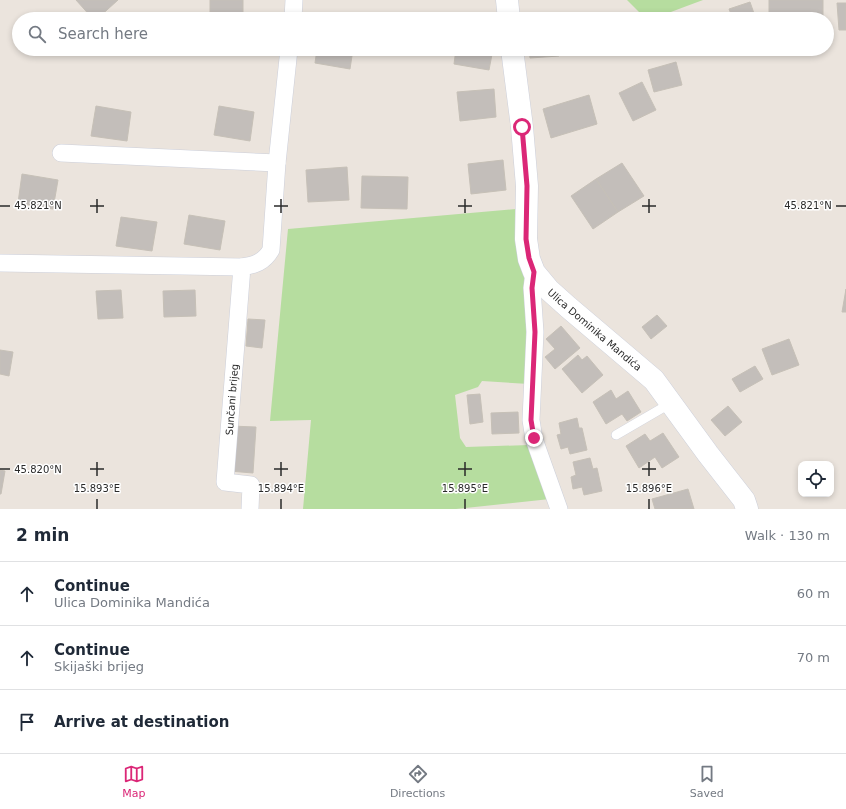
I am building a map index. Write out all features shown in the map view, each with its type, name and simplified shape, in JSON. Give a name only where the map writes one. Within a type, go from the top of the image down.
[{"type":"street","points":[[293,12],[294,0]]},
{"type":"street","points":[[507,0],[508,12]]},
{"type":"street","points":[[0,263],[242,267],[262,262],[267,258],[271,250],[277,163],[289,56]]},
{"type":"street","name":"Ulica Dominika Mandića","points":[[513,56],[522,127],[527,186],[526,239],[529,258],[534,272],[549,290],[654,380],[744,500],[746,509]]},
{"type":"street","points":[[61,153],[277,163]]},
{"type":"street","name":"Sunčani brijeg","points":[[242,267],[225,482],[251,485],[250,509]]},
{"type":"street","points":[[534,272],[532,288],[535,332],[531,420],[534,438],[559,509]]},
{"type":"lane","points":[[616,435],[671,403]]},
{"type":"green space","points":[[627,0],[703,0],[671,12],[639,12]]},
{"type":"green space","points":[[516,209],[529,293],[529,384],[482,381],[478,387],[455,395],[460,438],[466,447],[529,445],[550,499],[456,509],[303,509],[311,420],[270,421],[288,229]]},
{"type":"building","points":[[76,0],[118,0],[105,12],[87,12]]},
{"type":"building","points":[[210,0],[243,0],[243,12],[210,12]]},
{"type":"building","points":[[769,0],[823,0],[823,12],[769,12]]},
{"type":"building","points":[[750,2],[754,12],[730,12],[729,9]]},
{"type":"building","points":[[837,3],[846,3],[846,30],[839,30]]},
{"type":"building","points":[[316,56],[352,56],[350,69],[315,63]]},
{"type":"building","points":[[455,56],[492,56],[489,70],[454,64]]},
{"type":"building","points":[[530,56],[559,56],[530,58]]},
{"type":"building","points":[[676,62],[682,85],[654,92],[648,70]]},
{"type":"building","points":[[642,82],[656,110],[633,121],[619,93]]},
{"type":"building","points":[[494,89],[496,117],[460,121],[457,92]]},
{"type":"building","points":[[589,95],[597,124],[551,138],[543,109]]},
{"type":"building","points":[[96,106],[131,112],[127,141],[91,136]]},
{"type":"building","points":[[219,106],[254,112],[250,141],[214,135]]},
{"type":"building","points":[[503,160],[506,190],[471,194],[468,164]]},
{"type":"building","points":[[622,163],[644,196],[618,212],[596,179]]},
{"type":"building","points":[[347,167],[349,200],[308,202],[306,170]]},
{"type":"building","points":[[22,174],[58,180],[53,209],[18,203]]},
{"type":"building","points":[[362,176],[408,177],[407,209],[361,208]]},
{"type":"building","points":[[596,179],[618,212],[593,229],[571,196]]},
{"type":"building","points":[[189,215],[225,221],[220,250],[184,244]]},
{"type":"building","points":[[121,217],[157,222],[152,251],[116,246]]},
{"type":"building","points":[[846,289],[846,312],[842,312]]},
{"type":"building","points":[[121,290],[123,318],[98,319],[96,291]]},
{"type":"building","points":[[195,290],[196,316],[164,317],[163,291]]},
{"type":"building","points":[[657,315],[667,326],[651,339],[642,327]]},
{"type":"building","points":[[248,319],[265,320],[262,348],[246,346]]},
{"type":"building","points":[[561,326],[580,348],[555,369],[545,357],[555,349],[546,339]]},
{"type":"building","points":[[789,339],[799,365],[772,375],[762,349]]},
{"type":"building","points":[[0,350],[13,352],[9,376],[0,374]]},
{"type":"building","points":[[578,355],[582,360],[587,356],[603,375],[582,393],[562,369]]},
{"type":"building","points":[[755,366],[763,379],[740,392],[732,379]]},
{"type":"building","points":[[611,390],[616,399],[628,391],[641,412],[627,421],[622,414],[606,424],[593,402]]},
{"type":"building","points":[[480,394],[483,422],[470,424],[467,395]]},
{"type":"building","points":[[728,406],[742,422],[725,436],[711,420]]},
{"type":"building","points":[[518,412],[519,433],[492,434],[491,413]]},
{"type":"building","points":[[577,418],[579,428],[582,428],[587,450],[570,454],[568,447],[561,449],[557,435],[561,434],[559,423]]},
{"type":"building","points":[[231,426],[256,427],[253,473],[229,471]]},
{"type":"building","points":[[663,433],[679,457],[662,468],[655,457],[639,468],[626,446],[645,434],[650,441]]},
{"type":"building","points":[[590,458],[593,469],[597,468],[602,491],[584,495],[582,487],[573,489],[571,477],[576,475],[573,462]]},
{"type":"building","points":[[0,470],[5,471],[1,494],[0,494]]},
{"type":"building","points":[[688,489],[694,509],[655,509],[652,499]]},
{"type":"route","points":[[522,127],[527,186],[526,239],[529,258],[534,272],[532,288],[535,332],[531,420],[534,438]]}]
